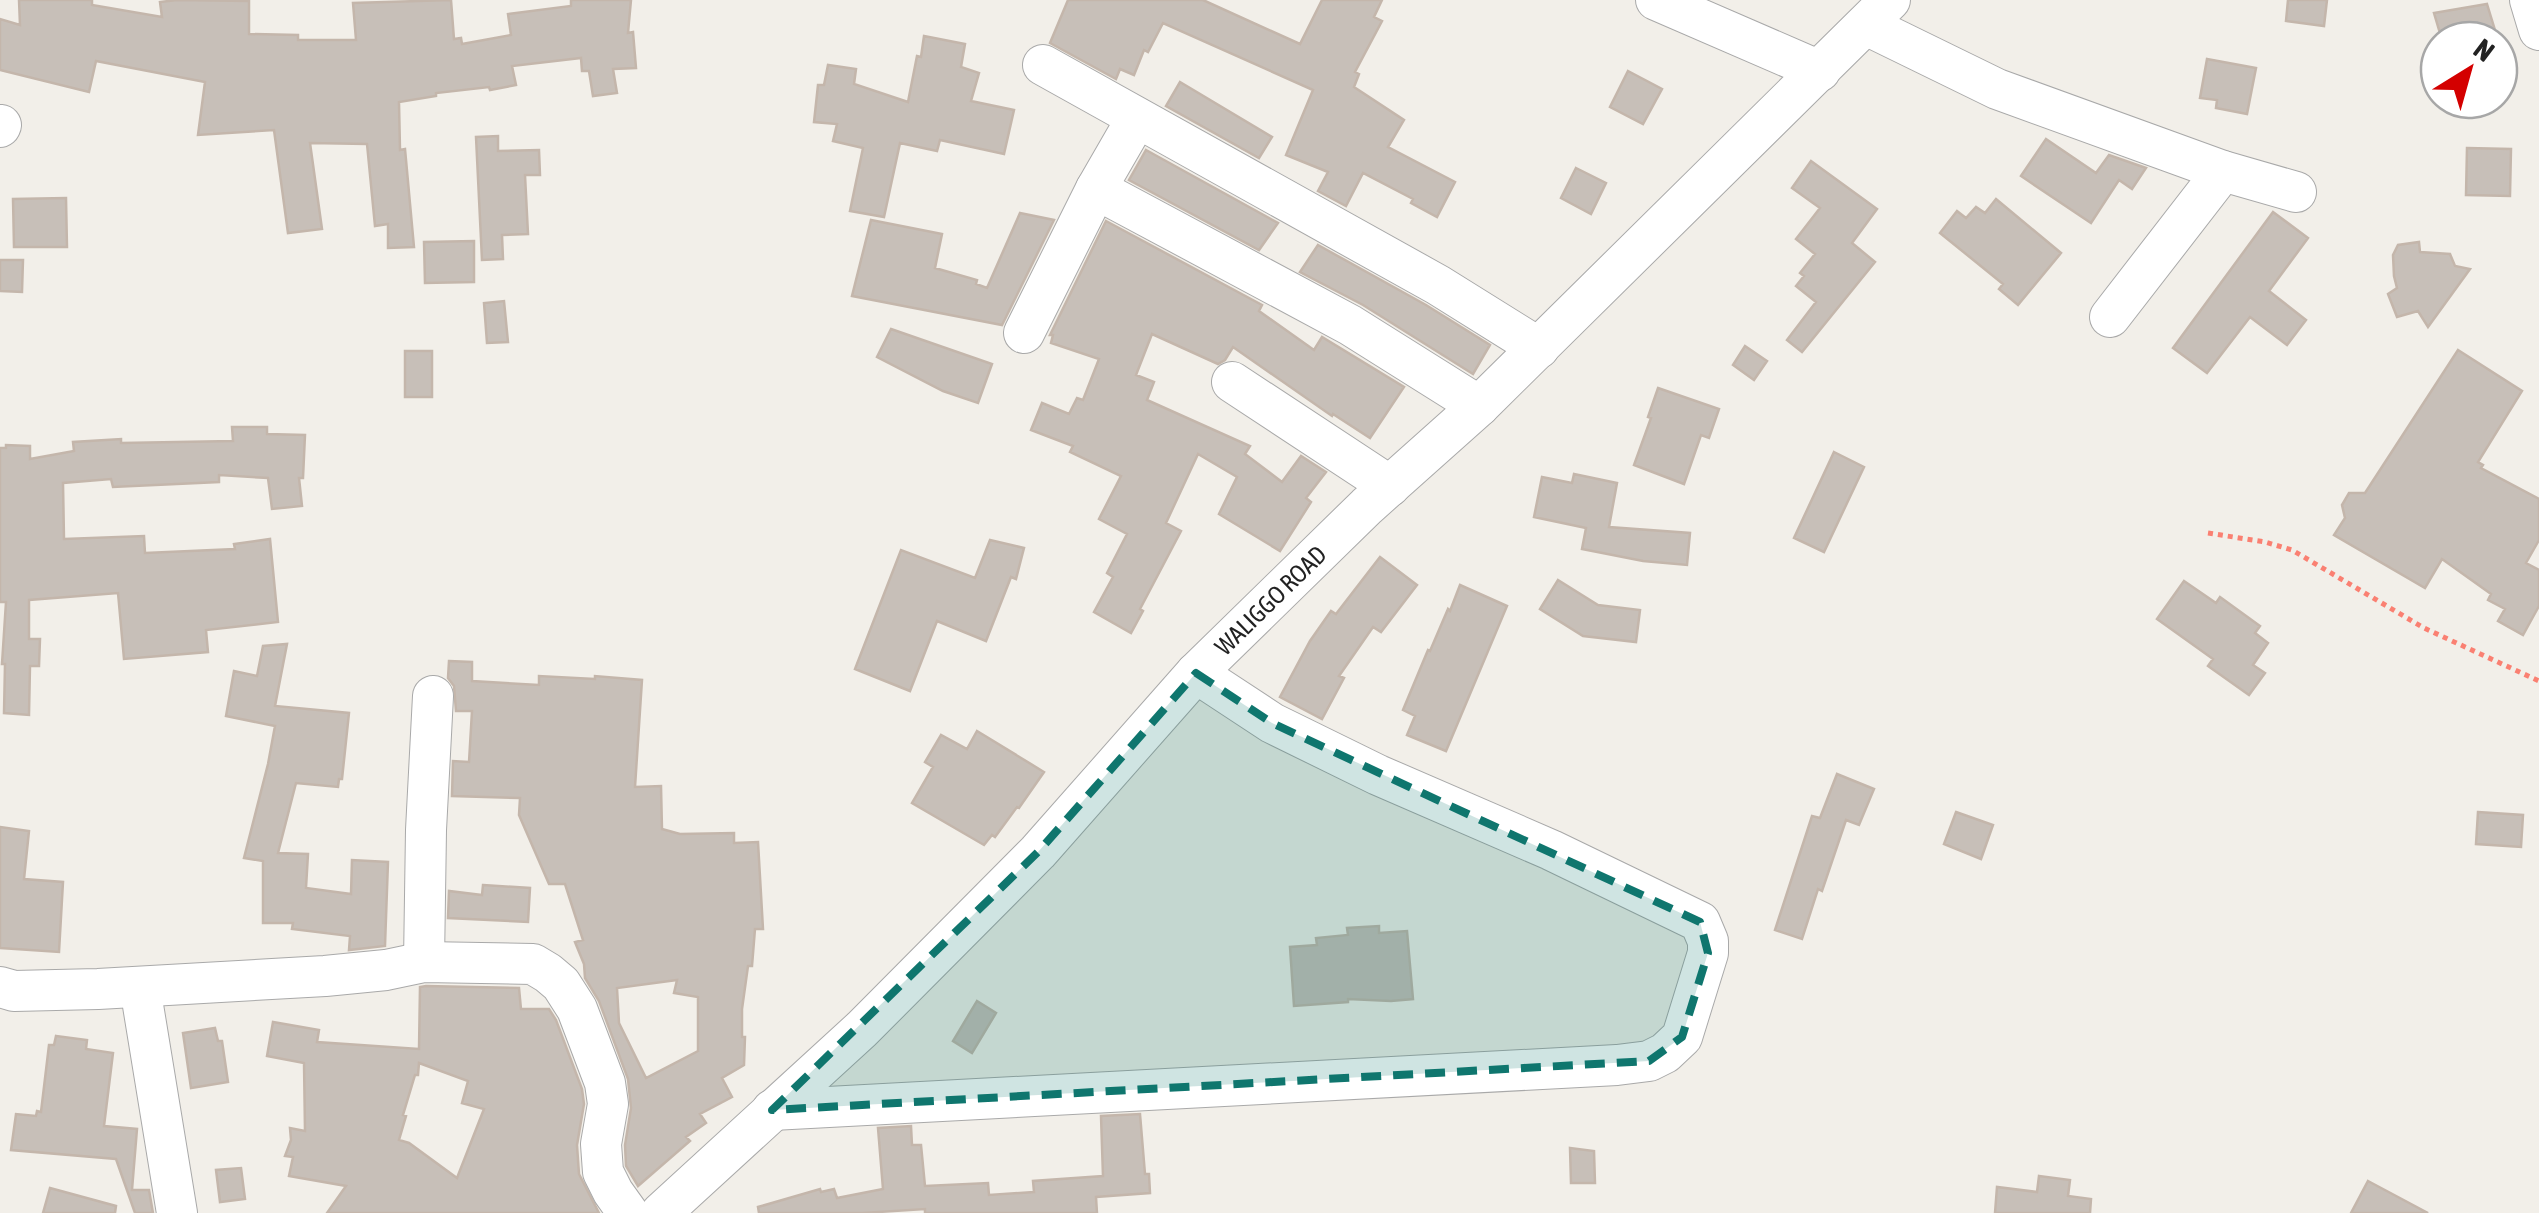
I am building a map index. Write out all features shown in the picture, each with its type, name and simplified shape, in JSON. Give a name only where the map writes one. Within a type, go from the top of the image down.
[{"type":"street","points":[[1656,0],[1820,71]]},
{"type":"street","points":[[2530,0],[2539,30]]},
{"type":"street","points":[[1878,12],[1997,88],[2223,171],[2296,192]]},
{"type":"street","name":"WALIGGO ROAD","points":[[661,1213],[862,1029],[1038,852],[1196,674],[1280,590],[1479,406],[1878,12]]},
{"type":"street","points":[[1042,64],[1438,285],[1538,348]]},
{"type":"street","points":[[1024,333],[1096,188],[1137,118]]},
{"type":"street","points":[[2110,317],[2223,171]]},
{"type":"street","points":[[1096,188],[1333,315],[1479,406]]},
{"type":"street","points":[[1232,382],[1390,486]]},
{"type":"street","points":[[772,1110],[1616,1065],[1649,1060],[1665,1053],[1682,1038],[1708,953],[1700,922],[1272,723],[1196,674]]},
{"type":"street","points":[[424,962],[433,696]]},
{"type":"street","points":[[0,986],[14,991],[140,987],[325,976],[424,962],[532,964],[561,984],[577,1009],[605,1083],[608,1104],[600,1144],[603,1172],[628,1213]]},
{"type":"street","points":[[140,987],[177,1213]]},
{"type":"path","points":[[2208,533],[2292,550],[2424,628],[2539,681]]},
{"type":"highlighted area","points":[[1196,673],[1272,723],[1700,922],[1708,953],[1682,1037],[1649,1061],[772,1110],[1038,852]]},
{"type":"building","points":[[19,0],[92,0],[92,5],[162,17],[160,2],[249,1],[249,34],[298,35],[298,40],[356,40],[353,3],[451,0],[454,39],[461,38],[462,44],[511,35],[508,14],[571,6],[571,0],[631,0],[628,33],[633,32],[636,68],[613,69],[617,93],[593,96],[589,71],[582,71],[581,58],[512,66],[516,85],[436,93],[399,102],[400,150],[405,149],[414,247],[388,248],[388,224],[375,226],[367,144],[310,143],[322,229],[288,233],[274,130],[198,135],[205,82],[96,61],[89,92],[0,70],[0,19],[20,25]]},
{"type":"building","points":[[1068,0],[1203,0],[1300,44],[1322,0],[1382,0],[1374,17],[1382,21],[1355,72],[1359,74],[1354,87],[1404,120],[1388,147],[1455,182],[1437,217],[1411,203],[1413,199],[1363,173],[1346,206],[1318,191],[1328,172],[1286,155],[1313,90],[1163,23],[1148,52],[1144,50],[1134,75],[1120,69],[1116,79],[1050,43]]},
{"type":"building","points":[[2288,0],[2327,0],[2324,26],[2286,21]]},
{"type":"building","points":[[2487,4],[2492,20],[2436,20],[2434,13]]},
{"type":"building","points":[[924,36],[965,44],[961,67],[979,73],[971,101],[1014,110],[1004,154],[940,140],[937,151],[900,143],[884,217],[850,211],[863,148],[833,141],[837,124],[814,122],[818,85],[824,85],[828,65],[856,69],[854,84],[908,102]]},
{"type":"building","points":[[2207,59],[2256,68],[2247,114],[2216,108],[2217,100],[2200,98]]},
{"type":"building","points":[[1628,71],[1662,89],[1643,124],[1610,107]]},
{"type":"building","points":[[1180,82],[1272,137],[1259,158],[1166,106]]},
{"type":"building","points":[[498,136],[498,151],[539,150],[540,175],[525,175],[528,234],[502,235],[503,259],[482,260],[476,137]]},
{"type":"building","points":[[2046,139],[2096,173],[2109,155],[2146,168],[2132,189],[2119,180],[2091,223],[2021,176]]},
{"type":"building","points":[[2467,148],[2511,149],[2510,196],[2466,195]]},
{"type":"building","points":[[1146,150],[1278,223],[1259,250],[1129,180]]},
{"type":"building","points":[[1811,161],[1877,209],[1852,243],[1875,262],[1802,352],[1787,340],[1816,302],[1796,286],[1804,276],[1800,273],[1815,254],[1796,239],[1820,208],[1792,188]]},
{"type":"building","points":[[1576,168],[1606,183],[1591,214],[1561,198]]},
{"type":"building","points":[[66,198],[67,247],[14,247],[13,199]]},
{"type":"building","points":[[1996,199],[2061,253],[2018,305],[1999,289],[2003,284],[1940,233],[1957,211],[1966,218],[1976,207],[1985,213]]},
{"type":"building","points":[[2273,212],[2308,238],[2269,291],[2306,320],[2287,345],[2250,317],[2207,373],[2173,348]]},
{"type":"building","points":[[1020,213],[1054,220],[1002,325],[852,296],[871,220],[942,234],[935,268],[977,280],[976,284],[987,288]]},
{"type":"building","points":[[1106,221],[1262,305],[1259,311],[1314,350],[1322,337],[1404,387],[1370,438],[1233,347],[1218,364],[1152,334],[1136,375],[1154,382],[1147,400],[1250,446],[1245,454],[1282,482],[1301,456],[1326,472],[1306,498],[1311,502],[1280,551],[1219,514],[1237,477],[1198,454],[1166,523],[1181,531],[1131,633],[1094,612],[1113,577],[1107,573],[1127,534],[1099,519],[1121,476],[1070,452],[1073,446],[1031,430],[1042,403],[1069,414],[1077,398],[1083,400],[1099,359],[1051,343],[1050,335]]},
{"type":"building","points":[[474,241],[474,282],[425,283],[424,242]]},
{"type":"building","points":[[2419,242],[2420,252],[2450,254],[2455,266],[2470,269],[2428,327],[2418,311],[2397,317],[2388,294],[2397,288],[2393,255],[2398,245]]},
{"type":"building","points":[[1318,245],[1490,345],[1473,374],[1363,305],[1300,272]]},
{"type":"building","points":[[0,260],[23,260],[22,292],[0,291]]},
{"type":"building","points":[[504,301],[508,342],[487,343],[484,303]]},
{"type":"building","points":[[891,329],[992,364],[978,403],[943,391],[877,357]]},
{"type":"building","points":[[1745,346],[1767,361],[1754,380],[1733,365]]},
{"type":"building","points":[[2458,350],[2522,391],[2478,462],[2483,465],[2481,468],[2539,499],[2539,540],[2526,563],[2539,570],[2539,606],[2523,635],[2498,621],[2505,609],[2488,600],[2491,594],[2442,559],[2425,588],[2334,535],[2345,518],[2342,505],[2349,493],[2365,493]]},
{"type":"building","points":[[405,351],[432,351],[432,397],[405,397]]},
{"type":"building","points":[[1658,388],[1719,409],[1709,438],[1701,435],[1684,484],[1634,465]]},
{"type":"building","points":[[232,427],[267,427],[267,434],[305,435],[303,478],[299,478],[302,506],[272,509],[268,478],[219,475],[219,482],[113,487],[111,479],[63,483],[64,539],[144,536],[145,553],[235,549],[234,544],[270,539],[278,622],[206,630],[208,652],[124,659],[118,593],[29,600],[29,639],[40,639],[39,666],[30,666],[29,715],[4,713],[6,602],[0,602],[0,448],[30,446],[30,459],[74,451],[73,442],[233,441]]},
{"type":"building","points":[[1834,452],[1864,467],[1824,552],[1794,538]]},
{"type":"building","points":[[1574,474],[1617,483],[1609,527],[1690,533],[1687,565],[1582,549],[1586,528],[1534,517],[1542,477],[1572,483]]},
{"type":"building","points":[[990,540],[1024,548],[1016,579],[1011,577],[986,641],[937,621],[910,691],[855,669],[901,550],[975,578]]},
{"type":"building","points":[[1380,557],[1417,585],[1381,632],[1373,627],[1339,676],[1344,678],[1322,719],[1280,697],[1331,611],[1336,614]]},
{"type":"building","points":[[1558,580],[1598,605],[1640,610],[1636,642],[1583,636],[1540,609]]},
{"type":"building","points":[[2184,581],[2216,603],[2220,597],[2260,626],[2255,633],[2268,643],[2253,665],[2265,673],[2249,695],[2208,666],[2213,659],[2157,619]]},
{"type":"building","points":[[1460,585],[1507,606],[1446,751],[1407,735],[1415,716],[1403,710]]},
{"type":"building","points":[[287,644],[275,706],[349,713],[338,787],[296,783],[278,853],[308,854],[306,888],[351,894],[352,860],[388,862],[385,946],[349,950],[350,936],[292,929],[293,923],[263,923],[263,861],[244,858],[275,726],[226,716],[234,671],[257,676],[263,646]]},
{"type":"building","points":[[449,661],[472,662],[472,681],[539,685],[539,676],[642,680],[635,787],[661,786],[662,829],[680,834],[734,833],[734,843],[758,842],[763,929],[755,929],[752,966],[748,966],[742,1009],[744,1065],[722,1078],[732,1097],[700,1114],[706,1123],[686,1137],[690,1141],[638,1186],[626,1166],[631,1108],[628,1079],[599,1001],[585,978],[575,942],[583,940],[565,884],[549,884],[519,815],[520,798],[452,796],[453,761],[469,762],[472,711],[456,711],[454,686],[448,678]],"holes":[[[677,980],[674,993],[698,997],[698,1051],[646,1078],[619,1023],[617,988]]]},
{"type":"building","points":[[977,731],[1044,772],[1019,808],[984,845],[912,803],[933,767],[925,762],[941,735],[967,749]]},
{"type":"building","points":[[1837,774],[1874,789],[1859,825],[1846,820],[1802,939],[1775,930],[1812,816],[1820,818]]},
{"type":"building","points":[[1956,812],[1993,825],[1981,859],[1944,844]]},
{"type":"building","points":[[2478,812],[2523,815],[2521,847],[2476,844]]},
{"type":"building","points":[[0,827],[29,831],[24,879],[63,882],[59,952],[0,948]]},
{"type":"building","points":[[483,885],[530,888],[528,922],[448,918],[449,891],[482,895]]},
{"type":"building","points":[[1379,926],[1379,933],[1407,931],[1413,999],[1348,999],[1294,1006],[1290,947],[1317,945],[1316,938],[1348,935],[1347,928]]},
{"type":"building","points":[[420,987],[519,988],[521,1009],[549,1009],[582,1089],[584,1104],[577,1145],[579,1174],[599,1213],[327,1213],[346,1186],[289,1176],[293,1157],[285,1156],[291,1140],[290,1128],[305,1131],[304,1063],[267,1056],[273,1022],[319,1030],[317,1042],[419,1049]],"holes":[[[419,1063],[468,1081],[462,1103],[484,1109],[457,1178],[399,1140]]]},
{"type":"building","points":[[977,1001],[996,1013],[972,1053],[953,1041]]},
{"type":"building","points":[[215,1028],[218,1041],[222,1041],[228,1082],[191,1088],[183,1033]]},
{"type":"building","points":[[56,1036],[87,1040],[86,1049],[113,1053],[104,1126],[137,1129],[132,1190],[149,1190],[153,1213],[135,1213],[116,1159],[11,1150],[16,1114],[36,1116],[37,1111],[41,1112],[49,1045],[54,1045]]},
{"type":"building","points":[[1140,1114],[1150,1193],[1096,1197],[1097,1213],[925,1213],[925,1209],[759,1213],[758,1207],[820,1189],[834,1189],[837,1198],[883,1189],[878,1128],[911,1126],[912,1145],[921,1145],[925,1186],[988,1183],[989,1195],[1034,1192],[1033,1181],[1103,1176],[1101,1116]]},
{"type":"building","points":[[1570,1148],[1594,1151],[1595,1183],[1571,1183]]},
{"type":"building","points":[[241,1168],[245,1199],[220,1202],[216,1170]]},
{"type":"building","points":[[2039,1176],[2070,1180],[2068,1196],[2091,1199],[2090,1213],[1995,1213],[1997,1187],[2037,1192]]},
{"type":"building","points":[[2368,1181],[2428,1213],[2351,1213]]},
{"type":"building","points":[[50,1188],[116,1206],[115,1213],[43,1213]]}]
